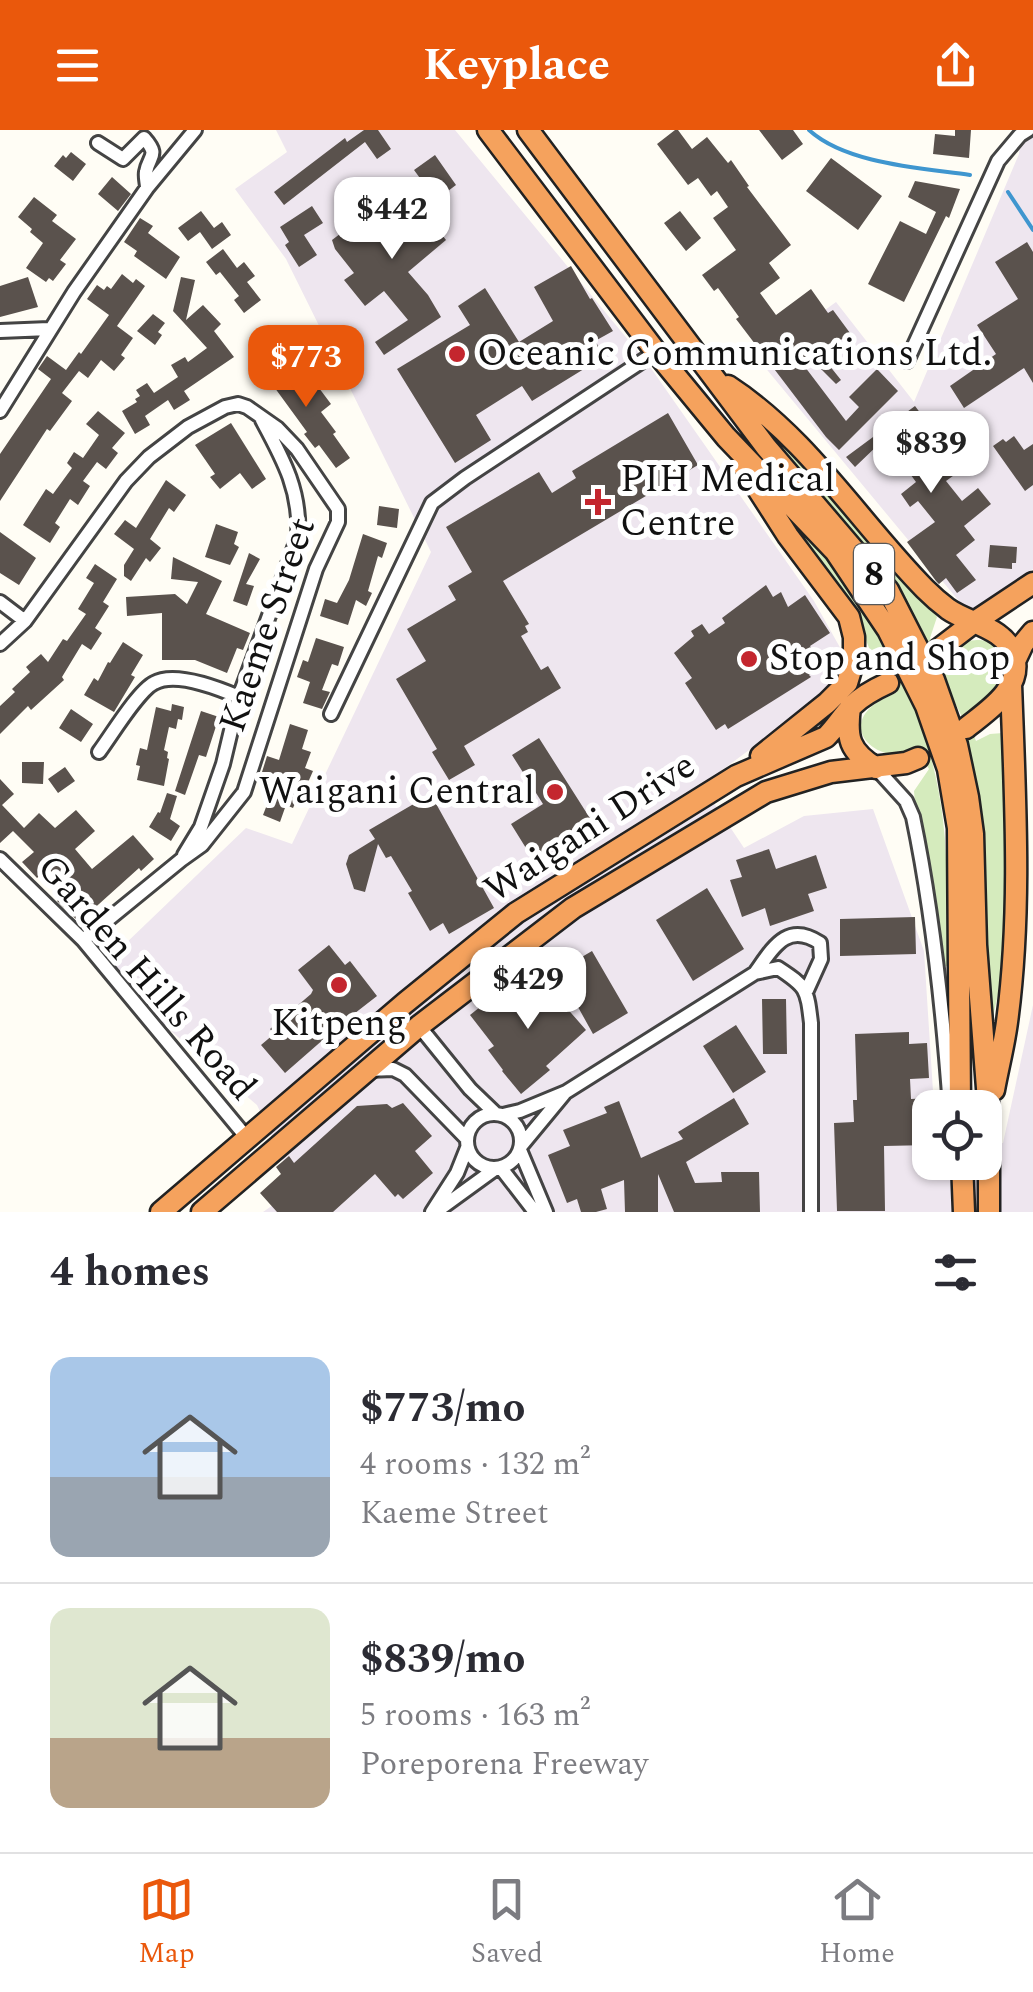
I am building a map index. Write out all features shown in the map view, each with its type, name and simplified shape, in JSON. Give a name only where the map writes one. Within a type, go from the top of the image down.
[{"type":"highway","name":"8","points":[[488,130],[656,352],[726,437],[835,551],[888,630],[926,706],[948,769],[958,828],[957,1090]]},
{"type":"highway","name":"8","points":[[528,130],[766,447],[888,590],[908,628],[938,691],[957,745],[970,815],[987,1090]]},
{"type":"highway","points":[[714,377],[778,426],[925,589],[948,610],[984,625],[1013,653],[1016,905],[1007,1023],[994,1090]]},
{"type":"highway","points":[[726,437],[788,536],[850,617],[854,638],[854,660],[847,683],[850,742],[876,768]]},
{"type":"highway","points":[[939,649],[1033,583]]},
{"type":"highway","points":[[966,728],[1001,698],[1023,644],[1033,632]]},
{"type":"highway","points":[[736,776],[847,683]]},
{"type":"highway","name":"Waigani Drive","points":[[161,1212],[404,1003],[516,913],[736,776],[826,737],[850,707],[888,683]]},
{"type":"highway","name":"Waigani Drive","points":[[202,1212],[419,1026],[573,908],[766,792],[831,772],[876,768],[918,758]]},
{"type":"highway","points":[[312,1082],[326,1079],[402,1016],[419,1026]]},
{"type":"highway","points":[[960,1180],[964,1212]]},
{"type":"highway","name":"8","points":[[990,1180],[990,1212]]},
{"type":"street","points":[[0,411],[49,329],[147,188],[195,130]]},
{"type":"street","points":[[907,361],[998,160],[1022,132]]},
{"type":"street","points":[[98,143],[123,159],[144,138],[153,148],[146,172],[147,188]]},
{"type":"street","points":[[0,331],[49,329]]},
{"type":"street","points":[[331,714],[432,504],[656,352]]},
{"type":"street","points":[[0,644],[25,622],[126,481],[149,456],[226,407],[238,404],[260,418],[283,460],[297,498],[298,537],[238,697],[223,764],[201,828],[181,860]]},
{"type":"street","name":"Kaeme Street","points":[[83,940],[202,845],[244,792],[316,569],[338,522],[338,509],[332,498],[297,449],[277,428],[260,418]]},
{"type":"street","points":[[0,602],[25,622]]},
{"type":"street","points":[[99,752],[155,682],[186,680],[238,697]]},
{"type":"street","points":[[876,768],[898,791],[913,817],[955,1090]]},
{"type":"street","name":"Garden Hills Road","points":[[0,859],[83,940],[246,1138]]},
{"type":"street","points":[[755,973],[776,943],[791,935],[807,935],[820,943],[821,959],[806,990],[812,1022],[811,1212]]},
{"type":"street","points":[[434,1212],[457,1173],[472,1124],[486,1114],[520,1111],[566,1092],[755,973],[778,968],[806,990]]},
{"type":"street","points":[[419,1026],[470,1088],[518,1127],[520,1148],[546,1212]]},
{"type":"street","points":[[368,1070],[393,1069],[405,1075],[467,1143],[478,1163],[498,1168],[535,1212]]},
{"type":"street","points":[[434,1212],[514,1159],[566,1092]]},
{"type":"street","points":[[954,1212],[957,1180]]},
{"type":"shaded area","points":[[276,130],[455,130],[648,364],[814,601],[852,669],[702,785],[744,848],[804,816],[873,809],[924,951],[933,1090],[912,1090],[912,1180],[1002,1180],[1002,1143],[1033,1005],[1033,1212],[263,1212],[296,1189],[257,1105],[99,969],[246,828],[292,844],[431,552],[286,259],[235,189],[287,152]]},
{"type":"shaded area","points":[[1033,130],[1033,569],[968,612],[758,359],[836,302],[914,402],[1019,154],[1020,135]]},
{"type":"green space","points":[[740,397],[780,432],[928,604],[937,617],[930,638],[943,656],[974,640],[986,641],[1002,655],[1005,669],[1001,682],[966,716],[976,741],[1003,733],[1009,918],[984,1059],[979,800],[962,717],[943,678],[759,429]]},
{"type":"green space","points":[[762,489],[811,539],[859,600],[914,706],[937,781],[943,820],[948,966],[915,803],[914,791],[929,769],[917,749],[902,754],[883,752],[862,735],[863,718],[869,709],[897,692],[884,673],[879,673],[852,605]]},
{"type":"building","points":[[364,130],[378,130],[391,149],[377,159],[365,142],[284,205],[274,192],[345,138],[347,142]]},
{"type":"building","points":[[675,130],[692,149],[707,137],[728,163],[731,160],[791,245],[769,263],[780,278],[760,293],[776,315],[811,289],[828,313],[833,310],[850,333],[821,355],[841,380],[836,384],[809,357],[802,363],[846,421],[859,407],[849,397],[877,369],[898,391],[839,450],[736,319],[739,317],[718,288],[714,291],[702,275],[736,250],[713,218],[728,207],[717,191],[711,196],[698,178],[688,185],[657,144]]},
{"type":"building","points":[[759,130],[793,130],[803,144],[782,160]]},
{"type":"building","points":[[955,130],[971,130],[969,158],[933,154],[935,134],[955,136]]},
{"type":"building","points":[[71,152],[86,164],[73,181],[54,166]]},
{"type":"building","points":[[435,155],[456,185],[436,200],[414,170]]},
{"type":"building","points":[[831,158],[882,196],[858,230],[806,191]]},
{"type":"building","points":[[112,177],[131,194],[118,211],[98,194]]},
{"type":"building","points":[[915,181],[960,189],[949,218],[946,216],[904,302],[868,284],[900,221],[926,234],[936,212],[908,197]]},
{"type":"building","points":[[398,190],[407,191],[446,240],[408,272],[441,317],[384,355],[375,342],[408,320],[384,291],[365,306],[344,280],[354,273],[332,240]]},
{"type":"building","points":[[34,197],[57,215],[52,221],[76,239],[60,260],[66,264],[53,281],[49,278],[46,282],[26,268],[43,243],[18,217]]},
{"type":"building","points":[[312,206],[323,223],[304,235],[317,255],[299,267],[285,245],[289,242],[280,227]]},
{"type":"building","points":[[201,211],[214,228],[222,222],[231,235],[212,249],[200,232],[188,241],[178,228]]},
{"type":"building","points":[[680,211],[701,238],[686,251],[664,223]]},
{"type":"building","points":[[140,218],[153,226],[148,233],[180,257],[166,279],[134,256],[137,251],[124,242]]},
{"type":"building","points":[[1027,242],[1033,252],[1033,383],[1024,368],[964,408],[950,386],[996,354],[977,325],[1018,299],[995,262]]},
{"type":"building","points":[[223,249],[237,268],[244,262],[255,276],[247,282],[261,300],[244,313],[234,300],[239,296],[220,272],[216,275],[206,262]]},
{"type":"building","points":[[571,266],[613,331],[595,341],[605,356],[532,401],[522,386],[476,415],[491,440],[455,463],[397,369],[470,325],[458,306],[485,288],[519,342],[553,321],[534,287]]},
{"type":"building","points":[[122,274],[145,286],[117,326],[133,338],[121,355],[125,358],[114,371],[101,360],[88,378],[79,371],[62,393],[72,401],[50,431],[47,429],[0,501],[0,454],[51,379],[38,369],[47,356],[66,370],[81,354],[109,315],[87,299],[97,285],[111,289]]},
{"type":"building","points":[[28,277],[38,307],[0,317],[0,286]]},
{"type":"building","points":[[181,277],[195,280],[186,320],[203,305],[221,324],[214,331],[234,357],[184,391],[190,400],[174,410],[168,400],[145,416],[150,425],[135,434],[122,411],[137,402],[135,399],[140,396],[136,390],[147,383],[154,393],[178,377],[171,365],[185,357],[188,362],[207,348],[173,311]]},
{"type":"building","points":[[153,314],[165,323],[155,345],[137,331]]},
{"type":"building","points":[[286,333],[286,353],[255,355],[254,334]]},
{"type":"building","points":[[287,357],[296,380],[309,396],[319,388],[331,404],[321,412],[350,458],[336,468],[319,445],[315,448],[304,434],[307,432],[272,384],[265,388],[257,372]]},
{"type":"building","points":[[915,406],[943,443],[938,447],[957,473],[946,481],[962,501],[978,488],[991,504],[964,526],[975,540],[956,555],[976,580],[957,593],[946,578],[939,584],[936,581],[907,542],[935,522],[918,501],[910,507],[901,494],[916,482],[889,445],[884,448],[880,443],[855,467],[846,457]]},
{"type":"building","points":[[98,411],[125,433],[112,448],[118,453],[106,469],[97,462],[83,481],[90,486],[78,505],[70,499],[55,523],[60,527],[50,543],[23,525],[46,489],[53,494],[72,468],[67,463],[74,452],[83,458],[99,435],[86,424]]},
{"type":"building","points":[[668,413],[698,465],[503,581],[529,624],[525,626],[528,632],[521,636],[541,670],[548,666],[561,688],[464,746],[475,765],[449,780],[432,752],[437,749],[396,679],[426,661],[407,629],[456,600],[448,586],[472,572],[446,527],[539,472],[552,493],[576,478],[572,471]]},
{"type":"building","points":[[231,423],[266,479],[252,489],[240,473],[220,489],[210,477],[215,474],[195,445]]},
{"type":"building","points":[[1014,436],[1024,450],[1033,444],[1033,485],[1025,491],[993,446]]},
{"type":"building","points":[[166,480],[186,495],[174,512],[169,508],[150,539],[161,548],[150,562],[146,558],[131,581],[124,576],[124,565],[134,549],[114,534],[125,520],[136,528]]},
{"type":"building","points":[[379,506],[399,509],[397,528],[377,525]]},
{"type":"building","points":[[216,524],[238,532],[234,544],[239,547],[230,565],[205,557]]},
{"type":"building","points":[[0,532],[36,558],[19,585],[0,573]]},
{"type":"building","points":[[363,534],[387,543],[382,558],[378,556],[366,606],[356,600],[348,625],[320,616],[325,599],[337,603],[349,580]]},
{"type":"building","points":[[990,545],[1017,547],[1012,569],[988,567]]},
{"type":"building","points":[[249,553],[260,559],[246,584],[254,586],[247,606],[233,601]]},
{"type":"building","points":[[173,557],[222,581],[206,614],[250,633],[243,650],[237,648],[227,673],[195,660],[162,660],[162,613],[127,616],[126,597],[175,594],[187,604],[198,582],[171,579]]},
{"type":"building","points":[[95,564],[117,579],[103,602],[109,606],[95,628],[102,633],[91,650],[82,644],[62,677],[64,680],[31,710],[28,706],[0,734],[0,706],[30,672],[26,667],[41,654],[48,662],[86,614],[78,609],[94,583],[86,578]]},
{"type":"building","name":"Stop and Shop","points":[[766,585],[773,597],[781,592],[788,607],[805,595],[830,633],[810,646],[823,666],[728,729],[725,724],[716,730],[685,683],[692,678],[674,653],[694,636],[691,631],[702,624],[709,634],[725,623],[722,618]]},
{"type":"building","points":[[316,638],[344,647],[338,666],[332,664],[322,690],[330,692],[322,709],[303,703],[310,682],[297,677],[303,660],[308,662]]},
{"type":"building","points":[[123,642],[143,655],[114,712],[84,695]]},
{"type":"building","points":[[172,704],[184,707],[176,729],[169,727],[164,750],[169,759],[164,786],[137,780],[140,748],[147,750],[156,707],[171,711]]},
{"type":"building","points":[[71,709],[93,724],[81,742],[59,728]]},
{"type":"building","points":[[201,711],[219,717],[206,757],[199,755],[185,795],[175,791]]},
{"type":"building","points":[[290,724],[308,730],[302,749],[311,752],[305,768],[313,771],[293,808],[286,805],[280,822],[263,815],[276,777],[262,772],[267,756],[279,760]]},
{"type":"building","name":"Waigani Central","points":[[539,738],[593,823],[534,861],[511,824],[543,804],[512,755]]},
{"type":"building","points":[[22,762],[44,762],[43,784],[22,783]]},
{"type":"building","points":[[65,767],[75,781],[58,793],[48,779]]},
{"type":"building","points":[[0,779],[14,794],[2,805],[24,828],[39,813],[55,828],[76,810],[95,831],[75,849],[92,869],[133,835],[154,859],[79,922],[57,901],[68,891],[48,868],[37,878],[22,862],[34,852],[13,831],[0,843]]},
{"type":"building","points":[[167,793],[177,796],[170,819],[180,826],[171,841],[149,827],[160,813]]},
{"type":"building","points":[[429,795],[494,908],[449,934],[443,923],[430,931],[408,893],[412,891],[391,856],[386,858],[378,844],[365,892],[354,889],[346,864],[349,855],[375,839],[369,830]]},
{"type":"building","points":[[769,849],[776,869],[816,855],[827,888],[808,894],[814,911],[770,926],[765,908],[742,917],[730,880],[742,877],[736,860]]},
{"type":"building","points":[[707,888],[744,949],[693,981],[656,920]]},
{"type":"building","points":[[915,917],[916,954],[840,956],[840,919]]},
{"type":"building","points":[[329,945],[345,965],[350,961],[377,996],[285,1073],[261,1045],[274,1034],[270,1029],[311,994],[313,990],[298,970]]},
{"type":"building","points":[[592,951],[628,1013],[593,1034],[558,971]]},
{"type":"building","points":[[536,973],[586,1030],[546,1066],[550,1070],[521,1094],[488,1050],[494,1046],[470,1015],[490,999],[497,1008]]},
{"type":"building","points":[[762,999],[786,999],[787,1054],[763,1054]]},
{"type":"building","points":[[736,1025],[766,1072],[733,1093],[703,1046]]},
{"type":"building","points":[[909,1032],[909,1044],[927,1043],[929,1078],[910,1079],[912,1145],[884,1146],[885,1211],[837,1211],[834,1123],[854,1122],[855,1034]]},
{"type":"building","points":[[734,1098],[749,1124],[686,1162],[695,1183],[722,1182],[721,1172],[759,1172],[760,1212],[674,1212],[658,1174],[658,1212],[625,1212],[624,1180],[601,1189],[607,1209],[581,1212],[577,1199],[567,1203],[548,1155],[570,1146],[563,1130],[607,1113],[604,1107],[619,1101],[641,1158],[683,1139],[678,1132]]},
{"type":"building","points":[[403,1103],[432,1136],[415,1151],[433,1173],[403,1199],[398,1194],[395,1197],[375,1174],[333,1212],[277,1212],[260,1193],[281,1174],[276,1167],[289,1156],[294,1163],[357,1106],[387,1104],[392,1108]]},
{"type":"waterway","points":[[809,130],[864,157],[970,175]]},
{"type":"waterway","points":[[1008,192],[1033,230]]},
{"type":"place","name":"Oceanic Communications Ltd.","points":[[457,354]]},
{"type":"place","name":"PIH Medical Centre","points":[[598,502]]},
{"type":"place","name":"Stop and Shop","points":[[749,659]]},
{"type":"place","name":"Waigani Central","points":[[555,792]]},
{"type":"place","name":"Kitpeng","points":[[339,985]]}]
